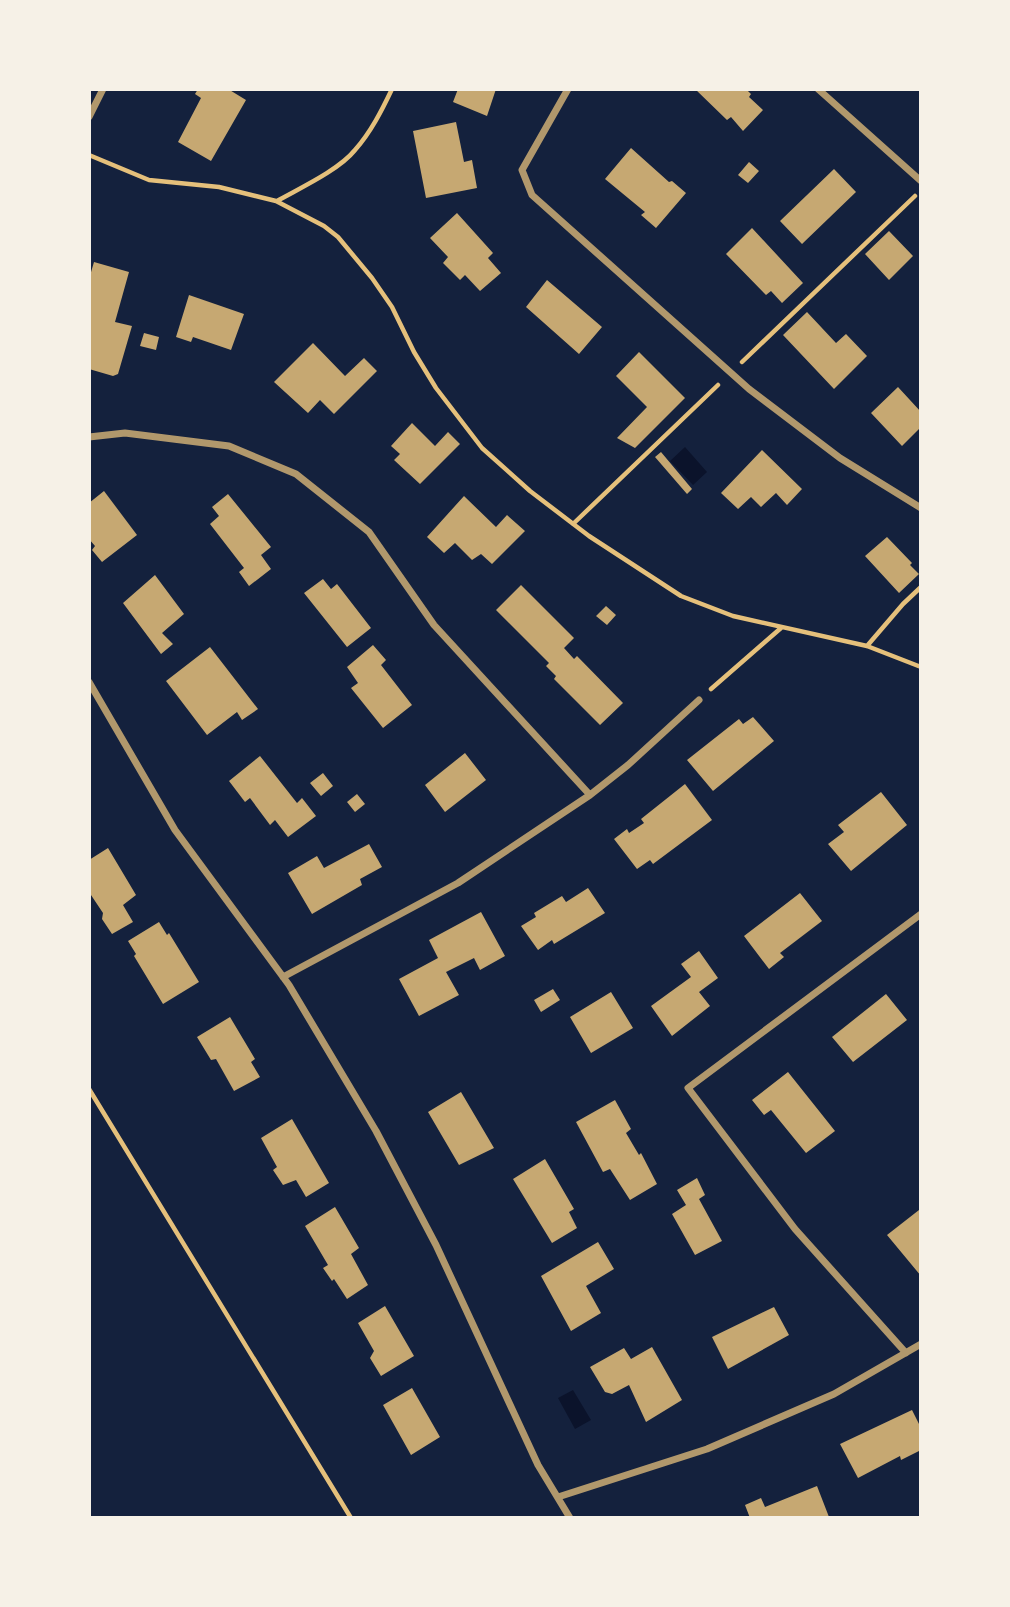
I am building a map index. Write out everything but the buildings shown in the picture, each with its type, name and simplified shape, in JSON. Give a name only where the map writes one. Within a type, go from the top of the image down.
[{"type":"street","points":[[89,117],[103,89]]},
{"type":"street","points":[[568,89],[522,170],[532,195],[730,373],[840,458],[921,508]]},
{"type":"street","points":[[818,89],[921,181]]},
{"type":"street","points":[[89,437],[125,433],[229,446],[296,474],[369,532],[433,625],[590,795]]},
{"type":"street","points":[[89,682],[175,830],[283,977],[382,1142],[436,1245],[538,1465],[570,1518]]},
{"type":"street","points":[[283,977],[458,883],[590,795],[628,765],[699,700]]},
{"type":"street","points":[[905,1353],[795,1229],[688,1088],[921,914]]},
{"type":"street","points":[[558,1497],[707,1449],[834,1394],[921,1344]]},
{"type":"path","points":[[276,201],[321,176],[354,152],[381,113],[392,89]]},
{"type":"path","points":[[89,155],[149,180],[219,187],[276,201],[324,226],[338,237],[385,297],[414,352],[463,425],[482,448],[506,471],[573,524],[621,559],[681,596],[733,616],[867,646],[921,667]]},
{"type":"path","points":[[573,524],[921,191]]},
{"type":"path","points":[[867,646],[921,587]]},
{"type":"path","points":[[699,700],[782,628]]},
{"type":"path","points":[[89,1089],[351,1518]]},
{"type":"water","points":[[685,447],[707,472],[693,485],[670,461]]},
{"type":"water","points":[[573,1390],[591,1420],[575,1429],[558,1398]]}]
